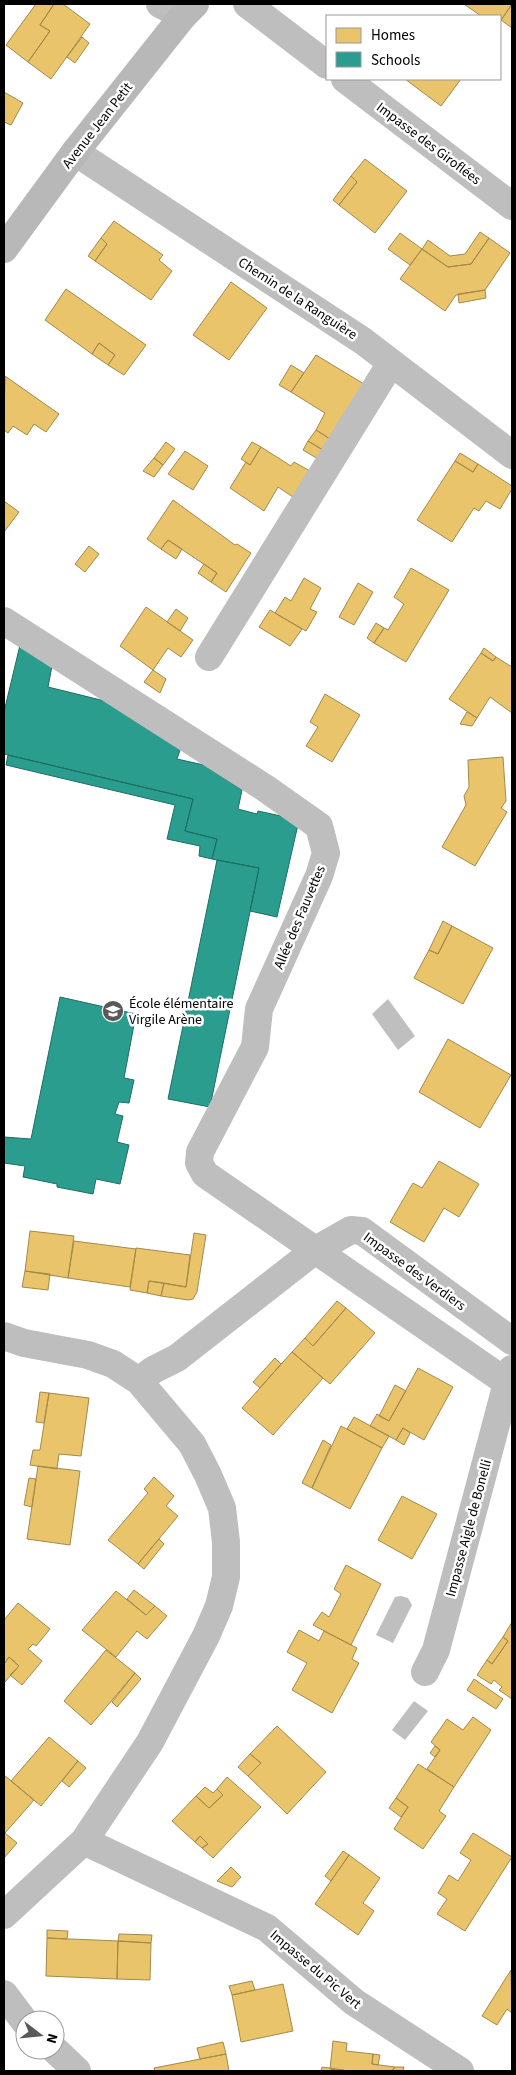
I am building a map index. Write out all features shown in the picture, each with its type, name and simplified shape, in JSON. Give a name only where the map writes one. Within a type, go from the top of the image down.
[{"type":"street","points":[[247,4],[326,64]]},
{"type":"street","name":"Avenue Jean Petit","points":[[4,249],[179,8]]},
{"type":"street","name":"Impasse des Giroflées","points":[[346,80],[512,206]]},
{"type":"street","name":"Chemin de la Ranguière","points":[[75,152],[363,341],[512,455]]},
{"type":"street","points":[[209,657],[391,363]]},
{"type":"street","name":"Allée des Fauvettes","points":[[4,621],[265,788],[319,826],[326,853],[319,876],[259,1009],[255,1047],[200,1152],[199,1163],[205,1174],[314,1251]]},
{"type":"street","name":"Impasse des Verdiers","points":[[139,1381],[152,1370],[176,1358],[314,1251],[351,1230],[362,1231],[502,1334]]},
{"type":"street","points":[[314,1251],[472,1359],[510,1380]]},
{"type":"street","points":[[472,1359],[502,1334]]},
{"type":"street","points":[[4,1336],[24,1343],[88,1355],[113,1364],[139,1381],[192,1444],[208,1474],[222,1508],[226,1542],[226,1576],[219,1606],[206,1636],[158,1726],[84,1842],[4,1915]]},
{"type":"street","name":"Impasse Aigle de Bonelli","points":[[425,1672],[436,1650],[510,1380]]},
{"type":"street","name":"Impasse du Pic Vert","points":[[84,1842],[267,1928],[354,2002],[460,2071]]},
{"type":"street","points":[[4,1994],[16,2010]]},
{"type":"street","points":[[65,2060],[77,2071]]},
{"type":"shaded area","points":[[388,999],[415,1036],[398,1050],[372,1014]]},
{"type":"shaded area","points":[[395,1597],[408,1598],[412,1605],[393,1643],[376,1635]]},
{"type":"shaded area","points":[[414,1701],[428,1711],[405,1740],[392,1730]]},
{"type":"building: Homes","points":[[36,4],[54,4],[40,25],[50,31],[28,62],[6,45]]},
{"type":"building: Homes","points":[[54,4],[63,4],[90,24],[51,79],[28,62],[50,31],[40,25]]},
{"type":"building: Homes","points":[[464,4],[512,4],[501,20],[501,15],[480,15]]},
{"type":"building: Homes","points":[[512,4],[512,28],[501,20]]},
{"type":"building: Homes","points":[[82,37],[89,43],[75,63],[67,57]]},
{"type":"building: Homes","points":[[406,80],[460,80],[441,106]]},
{"type":"building: Homes","points":[[4,92],[23,103],[11,125],[4,122]]},
{"type":"building: Homes","points":[[365,159],[407,191],[375,233],[339,205],[357,182],[351,176]]},
{"type":"building: Homes","points":[[351,176],[357,182],[339,205],[333,200]]},
{"type":"building: Homes","points":[[114,221],[163,255],[159,260],[172,271],[151,300],[95,261],[107,244],[101,238]]},
{"type":"building: Homes","points":[[480,232],[489,238],[471,264],[448,267],[422,249],[428,240],[450,256],[465,254]]},
{"type":"building: Homes","points":[[400,233],[422,249],[410,265],[388,249]]},
{"type":"building: Homes","points":[[101,238],[107,244],[95,261],[88,256]]},
{"type":"building: Homes","points":[[489,238],[510,253],[485,290],[456,295],[445,311],[400,279],[422,249],[448,267],[471,264]]},
{"type":"building: Homes","points":[[231,282],[267,308],[229,360],[193,335]]},
{"type":"building: Homes","points":[[66,289],[146,345],[124,375],[108,365],[115,355],[99,343],[92,354],[45,320]]},
{"type":"building: Homes","points":[[485,290],[486,298],[459,303],[458,294]]},
{"type":"building: Homes","points":[[99,343],[115,355],[108,365],[92,354]]},
{"type":"building: Homes","points":[[316,355],[364,384],[330,439],[316,430],[325,413],[291,392]]},
{"type":"building: Homes","points":[[291,365],[304,373],[291,392],[279,385]]},
{"type":"building: Homes","points":[[5,376],[59,414],[46,432],[34,424],[27,435],[13,426],[8,433],[4,430]]},
{"type":"building: Homes","points":[[316,430],[330,439],[323,450],[308,441]]},
{"type":"building: Homes","points":[[308,441],[323,450],[318,459],[303,450]]},
{"type":"building: Homes","points":[[166,442],[175,449],[163,465],[154,458]]},
{"type":"building: Homes","points":[[252,442],[261,447],[250,465],[241,459]]},
{"type":"building: Homes","points":[[261,447],[291,466],[294,462],[310,471],[293,497],[278,487],[264,511],[230,488],[246,462],[250,465]]},
{"type":"building: Homes","points":[[185,451],[208,466],[193,490],[168,474]]},
{"type":"building: Homes","points":[[460,453],[478,464],[473,472],[455,461]]},
{"type":"building: Homes","points":[[154,458],[163,465],[154,477],[143,471]]},
{"type":"building: Homes","points":[[455,461],[473,472],[478,464],[512,486],[512,489],[500,509],[486,501],[479,511],[474,508],[452,542],[417,520]]},
{"type":"building: Homes","points":[[173,500],[235,545],[237,544],[251,553],[226,592],[211,582],[217,573],[168,540],[161,549],[147,539]]},
{"type":"building: Homes","points":[[4,501],[19,512],[4,532]]},
{"type":"building: Homes","points":[[168,540],[182,549],[176,559],[161,549]]},
{"type":"building: Homes","points":[[89,546],[99,554],[85,572],[75,564]]},
{"type":"building: Homes","points":[[204,564],[217,573],[211,582],[198,573]]},
{"type":"building: Homes","points":[[411,568],[449,590],[406,662],[374,643],[384,628],[388,630],[404,604],[394,597]]},
{"type":"building: Homes","points":[[304,578],[321,588],[310,609],[317,612],[306,631],[275,613],[285,597],[291,601]]},
{"type":"building: Homes","points":[[358,583],[373,592],[354,625],[339,617]]},
{"type":"building: Homes","points":[[146,607],[193,640],[181,657],[168,648],[153,670],[120,646]]},
{"type":"building: Homes","points":[[176,609],[188,618],[180,631],[167,622]]},
{"type":"building: Homes","points":[[270,610],[302,629],[290,646],[259,627]]},
{"type":"building: Homes","points":[[376,623],[384,628],[374,643],[367,638]]},
{"type":"building: Homes","points":[[484,648],[496,657],[493,661],[481,653]]},
{"type":"building: Homes","points":[[481,653],[493,661],[496,657],[512,667],[512,713],[490,697],[477,718],[449,699]]},
{"type":"building: Homes","points":[[153,670],[166,679],[160,693],[144,682]]},
{"type":"building: Homes","points":[[325,694],[360,715],[332,762],[306,746],[318,727],[310,722]]},
{"type":"building: Homes","points":[[467,712],[477,718],[472,726],[460,724]]},
{"type":"building: Homes","points":[[503,757],[506,801],[501,808],[507,812],[475,866],[442,847],[466,805],[464,796],[469,787],[468,760]]},
{"type":"building: Homes","points":[[443,921],[452,926],[438,954],[429,950]]},
{"type":"building: Homes","points":[[452,926],[493,948],[463,1004],[414,978],[429,950],[438,954]]},
{"type":"building: Homes","points":[[448,1039],[511,1075],[480,1128],[419,1092]]},
{"type":"building: Homes","points":[[439,1161],[479,1184],[459,1217],[444,1208],[424,1242],[390,1222],[413,1183],[422,1188]]},
{"type":"building: Homes","points":[[30,1231],[74,1236],[68,1278],[25,1271]]},
{"type":"building: Homes","points":[[194,1233],[206,1235],[197,1292],[193,1299],[188,1300],[161,1296],[164,1283],[186,1287]]},
{"type":"building: Homes","points":[[74,1241],[136,1249],[130,1287],[68,1278]]},
{"type":"building: Homes","points":[[136,1248],[190,1255],[186,1287],[149,1281],[147,1293],[130,1290]]},
{"type":"building: Homes","points":[[25,1271],[50,1274],[48,1290],[22,1287]]},
{"type":"building: Homes","points":[[149,1281],[164,1283],[161,1296],[147,1293]]},
{"type":"building: Homes","points":[[337,1301],[346,1308],[313,1346],[305,1338]]},
{"type":"building: Homes","points":[[346,1308],[375,1333],[330,1384],[292,1352],[305,1338],[313,1346]]},
{"type":"building: Homes","points":[[292,1352],[323,1378],[273,1435],[242,1408]]},
{"type":"building: Homes","points":[[275,1358],[281,1364],[260,1388],[253,1382]]},
{"type":"building: Homes","points":[[418,1368],[453,1387],[424,1440],[403,1428],[396,1440],[370,1426],[377,1414],[389,1421]]},
{"type":"building: Homes","points":[[395,1385],[406,1391],[389,1421],[379,1416]]},
{"type":"building: Homes","points":[[40,1392],[49,1393],[44,1423],[36,1422]]},
{"type":"building: Homes","points":[[49,1393],[89,1398],[81,1456],[59,1454],[57,1469],[30,1465],[33,1450],[40,1450]]},
{"type":"building: Homes","points":[[354,1417],[389,1436],[382,1448],[347,1429]]},
{"type":"building: Homes","points":[[341,1426],[382,1448],[350,1509],[312,1488]]},
{"type":"building: Homes","points":[[403,1428],[410,1433],[404,1445],[396,1440]]},
{"type":"building: Homes","points":[[323,1440],[331,1445],[312,1488],[302,1483]]},
{"type":"building: Homes","points":[[38,1466],[80,1471],[70,1545],[27,1539]]},
{"type":"building: Homes","points":[[154,1477],[174,1496],[166,1506],[178,1516],[138,1564],[108,1540],[148,1493],[144,1489]]},
{"type":"building: Homes","points":[[29,1478],[36,1479],[32,1507],[24,1505]]},
{"type":"building: Homes","points":[[402,1496],[437,1514],[412,1559],[378,1540]]},
{"type":"building: Homes","points":[[159,1539],[164,1544],[144,1569],[138,1564]]},
{"type":"building: Homes","points":[[346,1565],[381,1584],[351,1645],[313,1625],[322,1612],[329,1617],[341,1594],[334,1589]]},
{"type":"building: Homes","points":[[134,1590],[155,1606],[146,1615],[127,1599]]},
{"type":"building: Homes","points":[[116,1591],[146,1615],[155,1606],[167,1616],[147,1639],[137,1631],[116,1657],[82,1630]]},
{"type":"building: Homes","points":[[18,1603],[50,1629],[36,1646],[33,1644],[28,1649],[42,1661],[22,1685],[10,1675],[19,1666],[9,1657],[4,1664],[4,1620]]},
{"type":"building: Homes","points":[[512,1622],[512,1699],[499,1690],[502,1687],[494,1680],[491,1684],[477,1675],[487,1660],[492,1664],[508,1641],[503,1637]]},
{"type":"building: Homes","points":[[299,1630],[319,1641],[324,1631],[357,1648],[352,1659],[359,1663],[332,1713],[292,1690],[307,1663],[287,1652]]},
{"type":"building: Homes","points":[[503,1637],[508,1641],[492,1664],[487,1660]]},
{"type":"building: Homes","points":[[106,1650],[135,1673],[91,1725],[64,1701]]},
{"type":"building: Homes","points":[[9,1657],[19,1666],[4,1683],[4,1664]]},
{"type":"building: Homes","points":[[135,1673],[141,1679],[117,1707],[112,1702]]},
{"type":"building: Homes","points":[[474,1679],[503,1699],[496,1709],[467,1690]]},
{"type":"building: Homes","points":[[473,1717],[491,1730],[454,1787],[427,1769],[440,1750],[431,1742],[447,1719],[463,1730]]},
{"type":"building: Homes","points":[[277,1726],[326,1772],[287,1814],[248,1776],[261,1763],[250,1754]]},
{"type":"building: Homes","points":[[49,1737],[78,1761],[41,1806],[11,1781]]},
{"type":"building: Homes","points":[[435,1746],[440,1750],[435,1757],[430,1753]]},
{"type":"building: Homes","points":[[250,1754],[261,1763],[248,1776],[238,1767]]},
{"type":"building: Homes","points":[[78,1761],[86,1768],[69,1787],[62,1781]]},
{"type":"building: Homes","points":[[418,1764],[454,1787],[439,1811],[446,1816],[423,1849],[394,1829],[408,1807],[396,1798]]},
{"type":"building: Homes","points":[[4,1775],[34,1800],[5,1833],[17,1843],[4,1858]]},
{"type":"building: Homes","points":[[227,1777],[261,1807],[213,1858],[202,1848],[208,1844],[200,1836],[195,1842],[172,1821],[196,1796],[209,1808],[223,1795],[217,1789]]},
{"type":"building: Homes","points":[[205,1787],[213,1793],[217,1789],[223,1795],[209,1808],[196,1796]]},
{"type":"building: Homes","points":[[396,1798],[408,1807],[401,1817],[389,1808]]},
{"type":"building: Homes","points":[[473,1833],[512,1857],[465,1931],[437,1914],[447,1899],[438,1893],[449,1875],[458,1881],[471,1860],[460,1853]]},
{"type":"building: Homes","points":[[200,1836],[208,1844],[202,1848],[195,1842]]},
{"type":"building: Homes","points":[[343,1851],[349,1855],[331,1881],[325,1876]]},
{"type":"building: Homes","points":[[349,1855],[380,1878],[363,1903],[374,1911],[358,1935],[315,1904]]},
{"type":"building: Homes","points":[[231,1867],[241,1877],[232,1887],[217,1881]]},
{"type":"building: Homes","points":[[47,1930],[68,1931],[67,1939],[47,1938]]},
{"type":"building: Homes","points":[[119,1934],[152,1935],[151,1943],[118,1941]]},
{"type":"building: Homes","points":[[47,1938],[118,1941],[117,1979],[46,1976]]},
{"type":"building: Homes","points":[[118,1941],[151,1943],[150,1980],[117,1979]]},
{"type":"building: Homes","points":[[511,1970],[512,2013],[507,2009],[497,2025],[482,2016]]},
{"type":"building: Homes","points":[[252,1981],[255,1990],[232,1995],[229,1986]]},
{"type":"building: Homes","points":[[283,1984],[293,2031],[241,2042],[232,1995]]},
{"type":"building: Homes","points":[[333,2041],[347,2043],[346,2051],[373,2054],[372,2064],[395,2067],[392,2071],[344,2071],[330,2069]]},
{"type":"building: Homes","points":[[223,2042],[226,2054],[200,2059],[197,2048]]},
{"type":"building: Homes","points":[[226,2054],[229,2071],[155,2071],[154,2068]]},
{"type":"building: Homes","points":[[373,2054],[380,2055],[378,2065],[372,2064]]},
{"type":"building: Homes","points":[[322,2067],[344,2070],[344,2071],[321,2071]]},
{"type":"building: Homes","points":[[395,2067],[404,2067],[403,2071],[392,2071]]},
{"type":"building: Schools","points":[[20,645],[52,666],[48,687],[109,702],[180,750],[177,759],[204,765],[242,790],[238,809],[257,814],[258,811],[299,820],[277,917],[250,911],[259,868],[212,859],[217,839],[185,831],[193,799],[4,754],[4,712]]},
{"type":"building: Schools","points":[[8,755],[193,799],[185,831],[217,839],[212,859],[199,856],[200,846],[167,839],[175,805],[6,765]]},
{"type":"building: Schools","points":[[217,860],[259,868],[210,1107],[168,1099]]},
{"type":"building: Schools","points":[[60,997],[136,1014],[124,1078],[134,1080],[129,1103],[119,1102],[115,1114],[123,1116],[117,1142],[129,1145],[120,1184],[96,1179],[93,1194],[57,1187],[57,1184],[23,1177],[25,1166],[4,1163],[4,1137],[31,1139]]},
{"type":"place","name":"École élémentaire Virgile Arène","points":[[113,1011]]}]
